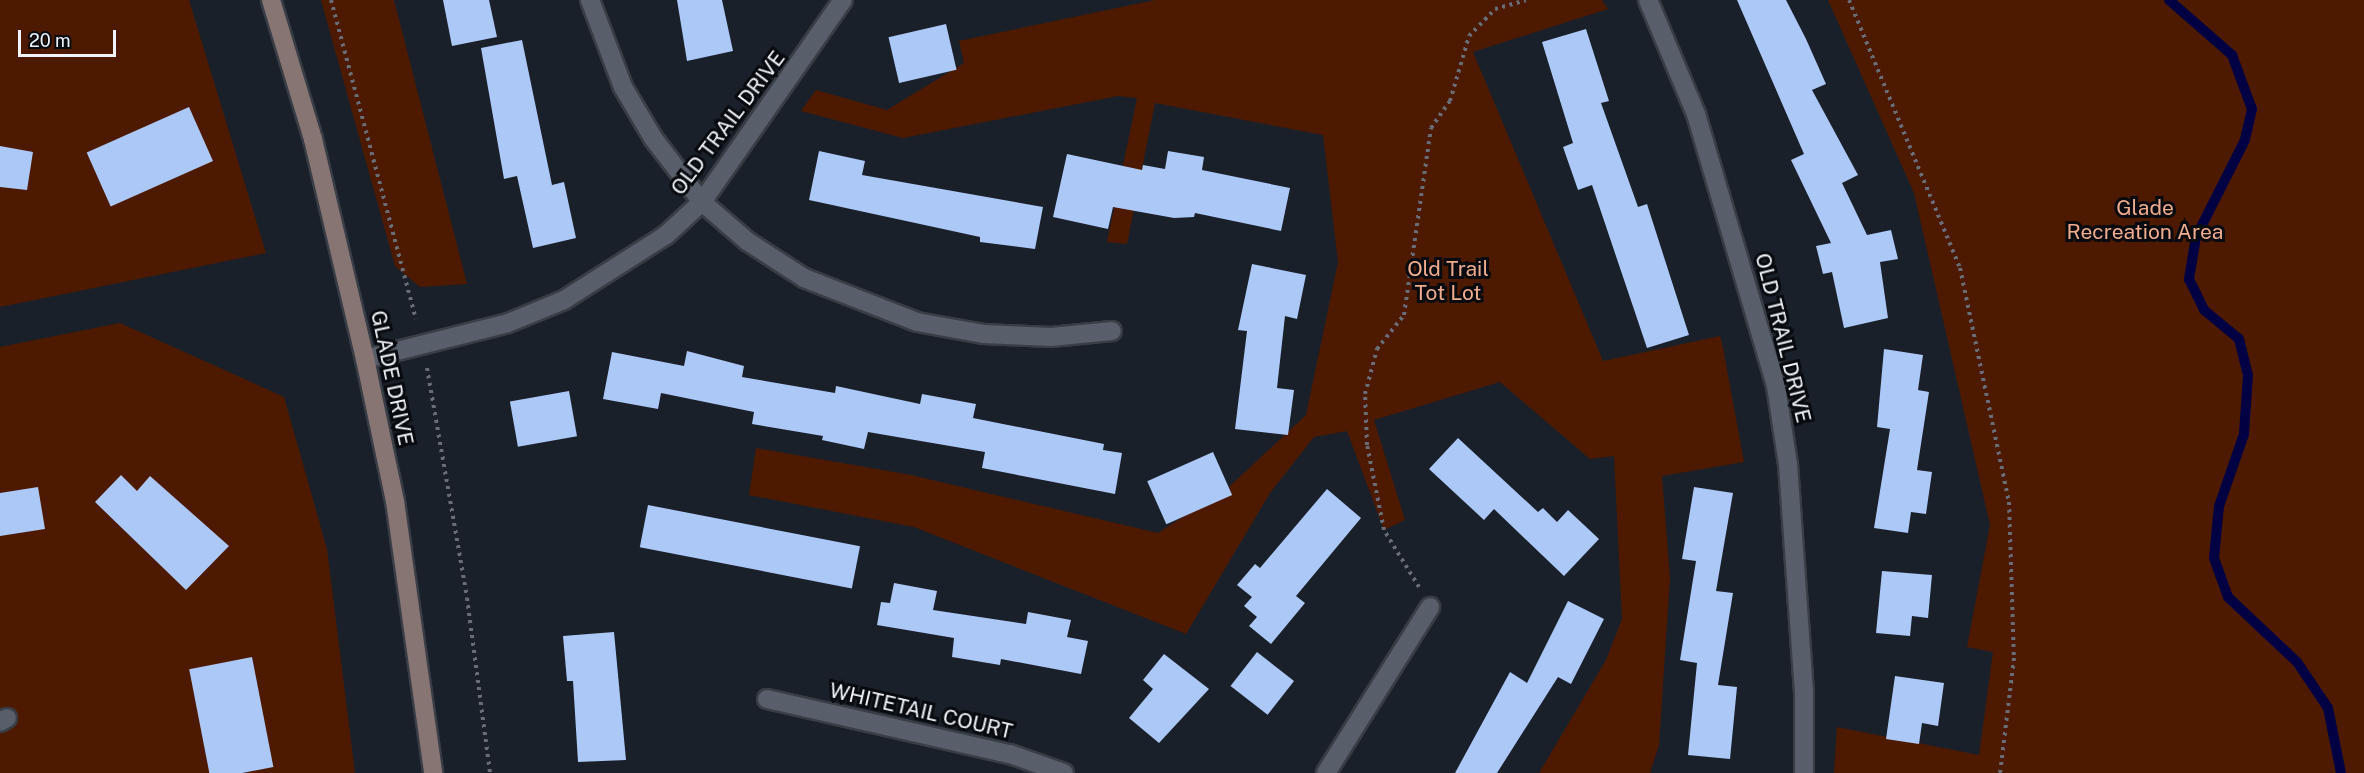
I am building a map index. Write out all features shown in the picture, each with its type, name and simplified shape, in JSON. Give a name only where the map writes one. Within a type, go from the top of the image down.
[{"type":"street","name":"GLADE DRIVE","points":[[271,0],[313,139],[365,359],[395,501],[432,773]]},
{"type":"street","points":[[590,0],[624,87],[653,138],[702,202],[747,241],[804,278],[917,322],[983,334],[1051,337],[1112,331]]},
{"type":"street","name":"OLD TRAIL DRIVE","points":[[365,359],[508,323],[564,300],[617,271],[702,202],[843,0]]},
{"type":"street","name":"OLD TRAIL DRIVE","points":[[1648,0],[1696,114],[1776,386],[1789,475],[1804,691],[1804,773]]},
{"type":"street","points":[[1326,773],[1430,607]]},
{"type":"street","name":"WHITETAIL COURT","points":[[767,699],[1010,754],[1064,773]]},
{"type":"path","points":[[331,0],[422,343],[467,598],[490,773]]},
{"type":"path","points":[[1430,607],[1384,530],[1367,445],[1365,394],[1377,349],[1404,315],[1431,128],[1450,101],[1469,36],[1495,9],[1526,0]]},
{"type":"path","points":[[1849,0],[1960,267],[2008,502],[2014,658],[2000,773]]},
{"type":"green space","points":[[0,0],[189,0],[266,253],[0,307]]},
{"type":"green space","points":[[321,0],[394,0],[467,284],[420,287],[395,266]]},
{"type":"green space","name":"Old Trail Tot Lot","points":[[1155,0],[1602,0],[1608,9],[1473,52],[1603,361],[1720,336],[1723,348],[1744,462],[1662,476],[1670,578],[1659,745],[1650,773],[1539,773],[1606,660],[1622,619],[1614,456],[1590,459],[1500,382],[1374,420],[1405,520],[1384,530],[1347,431],[1314,437],[1270,493],[1186,634],[914,527],[749,495],[756,448],[911,475],[1158,533],[1230,486],[1306,415],[1338,262],[1323,135],[1155,103],[1127,244],[1107,242],[1137,98],[1118,96],[903,138],[801,111],[816,90],[887,110],[964,63],[959,41]]},
{"type":"green space","name":"Glade Recreation Area","points":[[1828,0],[2364,0],[2364,773],[1834,773],[1837,727],[1979,755],[1993,652],[1967,647],[1990,525],[1914,193]]},
{"type":"green space","points":[[120,323],[284,397],[327,549],[355,773],[0,773],[0,347]]},
{"type":"building","points":[[443,0],[489,0],[497,37],[452,46]]},
{"type":"building","points":[[677,0],[722,0],[733,51],[687,61]]},
{"type":"building","points":[[1737,0],[1786,0],[1806,39],[1826,84],[1812,90],[1858,175],[1842,183],[1867,235],[1891,230],[1898,259],[1880,262],[1888,318],[1844,328],[1832,272],[1823,274],[1816,246],[1831,243],[1791,160],[1804,154]]},
{"type":"building","points":[[946,24],[957,70],[899,83],[889,37]]},
{"type":"building","points":[[1586,29],[1609,101],[1601,103],[1638,207],[1647,204],[1689,335],[1647,348],[1592,185],[1578,190],[1563,147],[1573,143],[1542,42]]},
{"type":"building","points":[[522,40],[552,185],[564,182],[576,238],[533,248],[517,176],[504,179],[481,48]]},
{"type":"building","points":[[189,107],[213,161],[111,206],[87,153]]},
{"type":"building","points":[[0,146],[33,152],[27,190],[0,187]]},
{"type":"building","points":[[819,151],[865,161],[862,175],[1043,207],[1035,249],[980,242],[980,237],[809,200]]},
{"type":"building","points":[[1168,151],[1204,157],[1202,170],[1290,188],[1281,231],[1195,213],[1194,217],[1174,218],[1113,207],[1108,229],[1053,217],[1067,154],[1142,170],[1143,165],[1165,169]]},
{"type":"building","points":[[1252,264],[1306,275],[1297,319],[1285,316],[1277,388],[1294,390],[1288,435],[1235,429],[1247,331],[1238,330]]},
{"type":"building","points":[[1884,349],[1923,355],[1918,390],[1929,392],[1917,470],[1932,472],[1926,514],[1911,512],[1908,533],[1874,528],[1890,429],[1877,427]]},
{"type":"building","points":[[687,351],[744,366],[742,377],[835,393],[836,386],[920,404],[922,394],[976,404],[973,418],[1104,444],[1103,450],[1122,453],[1115,494],[982,468],[985,452],[868,432],[864,449],[822,440],[823,436],[752,424],[754,412],[661,393],[658,409],[603,399],[612,352],[684,366]]},
{"type":"building","points":[[569,391],[577,436],[518,447],[510,401]]},
{"type":"building","points":[[1458,438],[1538,512],[1543,508],[1557,522],[1568,510],[1599,539],[1564,576],[1494,509],[1484,520],[1429,469]]},
{"type":"building","points":[[1213,452],[1232,495],[1166,524],[1147,481]]},
{"type":"building","points":[[121,475],[137,491],[150,476],[229,546],[186,590],[95,502]]},
{"type":"building","points":[[38,487],[45,529],[0,536],[0,493]]},
{"type":"building","points":[[1694,487],[1733,493],[1716,591],[1733,593],[1718,685],[1737,687],[1730,759],[1688,755],[1697,663],[1680,660],[1696,561],[1682,559]]},
{"type":"building","points":[[1327,489],[1361,518],[1296,596],[1305,603],[1271,644],[1249,626],[1257,617],[1244,606],[1252,597],[1237,585],[1255,564],[1260,568]]},
{"type":"building","points":[[648,505],[860,546],[852,588],[640,547]]},
{"type":"building","points":[[1882,571],[1932,575],[1928,618],[1912,616],[1910,636],[1876,633]]},
{"type":"building","points":[[894,583],[937,591],[933,610],[1026,624],[1028,612],[1071,620],[1067,637],[1088,641],[1081,674],[1001,659],[1000,665],[952,657],[954,638],[877,625],[881,602],[890,603]]},
{"type":"building","points":[[1568,601],[1604,619],[1571,684],[1558,677],[1497,773],[1455,773],[1510,672],[1527,683]]},
{"type":"building","points":[[614,632],[626,760],[578,762],[573,681],[567,681],[563,636]]},
{"type":"building","points":[[1257,652],[1294,681],[1268,715],[1231,686]]},
{"type":"building","points":[[1164,654],[1209,689],[1159,743],[1129,718],[1153,689],[1143,680]]},
{"type":"building","points":[[252,657],[273,767],[242,773],[209,773],[189,669]]},
{"type":"building","points":[[1895,676],[1944,683],[1938,726],[1922,723],[1919,744],[1886,739]]},
{"type":"waterway","points":[[2169,0],[2232,55],[2252,109],[2245,140],[2196,237],[2189,279],[2204,310],[2239,339],[2248,375],[2244,434],[2219,506],[2214,558],[2228,597],[2297,662],[2328,708],[2341,773]]}]
